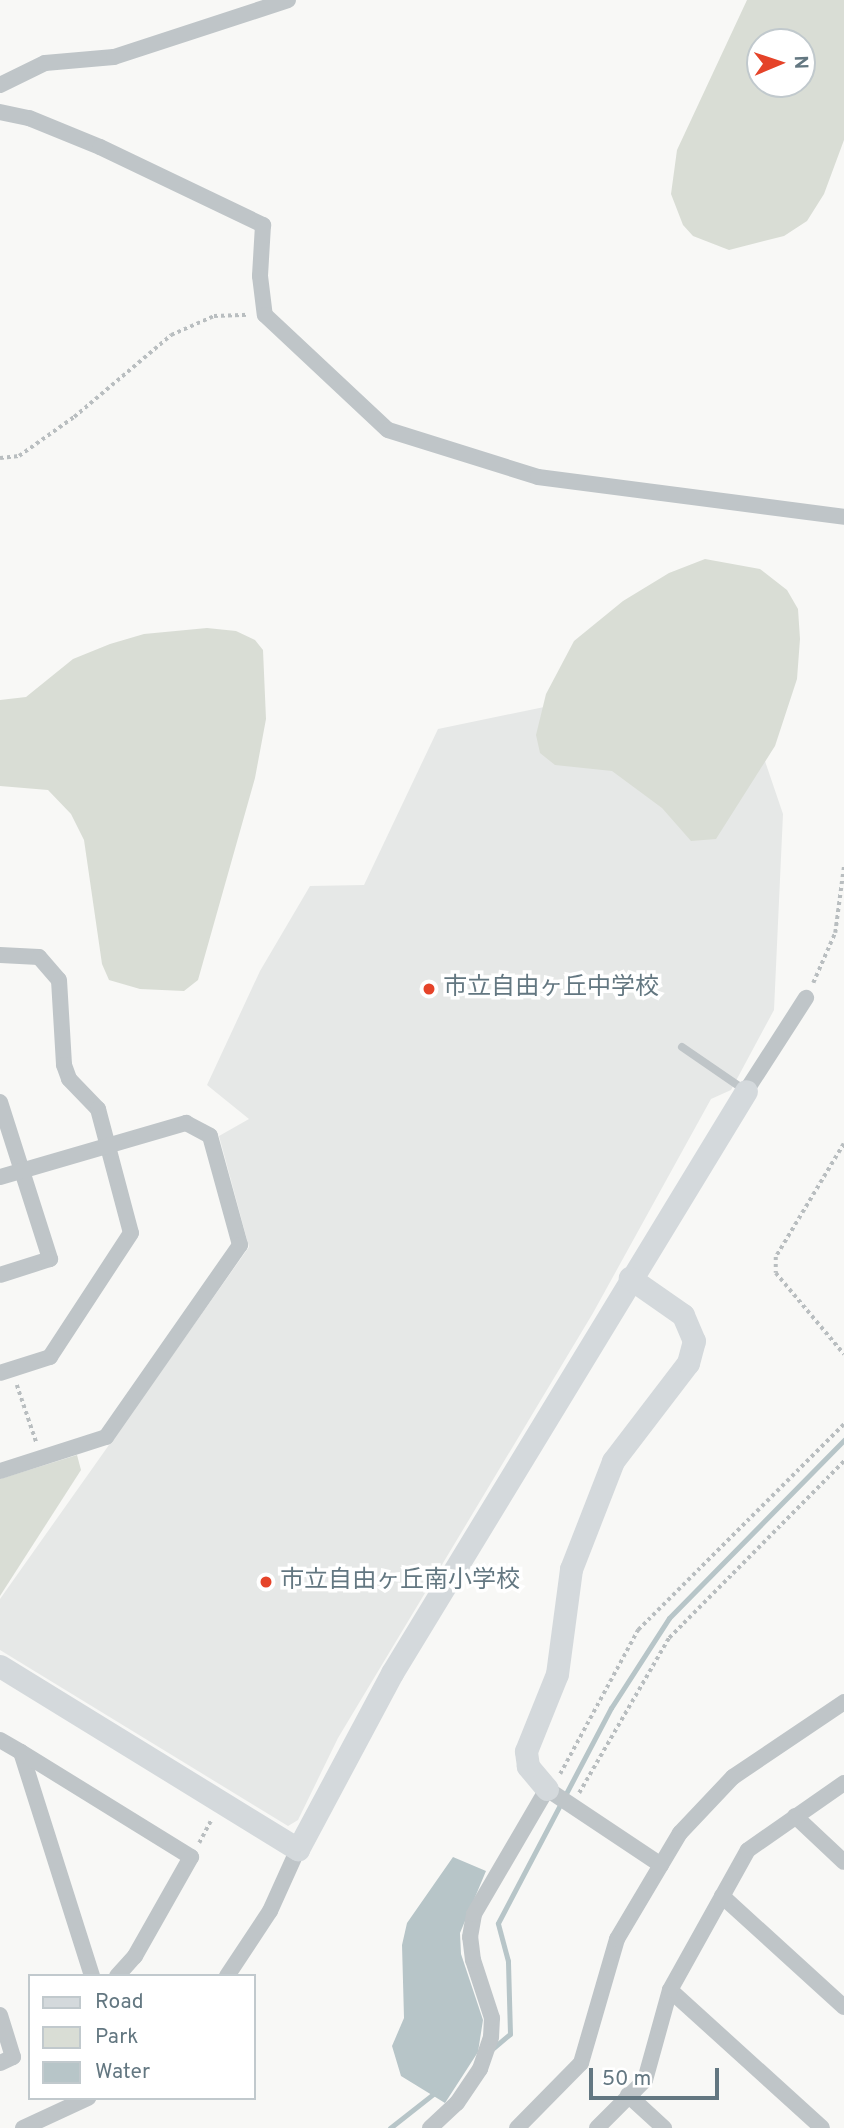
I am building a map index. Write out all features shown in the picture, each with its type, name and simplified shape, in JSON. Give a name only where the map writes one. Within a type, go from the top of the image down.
[{"type":"street","points":[[0,85],[45,62],[114,57],[288,0]]},
{"type":"street","points":[[0,112],[29,118],[100,147],[263,225],[260,276],[265,315],[388,430],[538,477],[844,517]]},
{"type":"street","points":[[0,956],[39,957],[59,980],[64,1065],[69,1079],[98,1109],[109,1142],[131,1233],[50,1357],[6,1371]]},
{"type":"street","points":[[228,1974],[270,1911],[298,1849],[392,1673],[630,1278],[806,998]]},
{"type":"street","points":[[0,1102],[50,1259],[0,1275]]},
{"type":"street","points":[[0,1177],[109,1142],[186,1123],[210,1136],[240,1245],[106,1437],[0,1471]]},
{"type":"street","points":[[630,1278],[683,1315],[694,1341],[688,1363],[613,1461],[571,1569],[557,1674],[526,1751],[528,1766],[547,1789],[662,1865]]},
{"type":"street","points":[[0,1666],[298,1849]]},
{"type":"street","points":[[517,2128],[581,2063],[617,1939],[702,1806],[733,1777],[844,1702]]},
{"type":"street","points":[[0,1740],[191,1857],[135,1956],[119,1974]]},
{"type":"street","points":[[21,1752],[91,1974]]},
{"type":"street","points":[[597,2128],[645,2080],[670,1990],[748,1850],[844,1783]]},
{"type":"street","points":[[430,2128],[480,2069],[491,2037],[492,2018],[473,1960],[474,1914],[547,1789]]},
{"type":"street","points":[[795,1816],[844,1862]]},
{"type":"street","points":[[722,1896],[844,2007]]},
{"type":"street","points":[[670,1990],[822,2128]]},
{"type":"street","points":[[0,2015],[13,2057],[0,2063]]},
{"type":"street","points":[[628,2095],[664,2128]]},
{"type":"street","points":[[23,2128],[84,2100]]},
{"type":"lane","points":[[682,1047],[746,1091]]},
{"type":"path","points":[[0,458],[19,456],[74,417],[171,335],[214,316],[265,315]]},
{"type":"path","points":[[806,998],[835,933],[836,899],[844,865]]},
{"type":"path","points":[[844,1144],[776,1257],[776,1273],[844,1354]]},
{"type":"path","points":[[6,1371],[41,1458]]},
{"type":"path","points":[[547,1789],[562,1772],[638,1630],[844,1424]]},
{"type":"path","points":[[573,1804],[669,1638],[844,1461]]},
{"type":"path","points":[[191,1857],[222,1802]]},
{"type":"shaded area","points":[[612,693],[750,717],[783,814],[774,1010],[731,1090],[711,1099],[593,1313],[338,1738],[298,1820],[288,1826],[0,1650],[0,1599],[249,1247],[219,1136],[249,1119],[207,1085],[260,971],[310,886],[364,885],[438,729]]},
{"type":"green space","points":[[747,0],[844,0],[844,140],[824,194],[807,221],[784,236],[729,250],[693,236],[683,225],[671,194],[677,150]]},
{"type":"green space","points":[[705,559],[760,569],[787,590],[798,609],[800,639],[797,679],[775,746],[716,839],[691,841],[662,808],[612,771],[555,765],[540,753],[536,735],[546,694],[574,641],[623,601],[669,573]]},
{"type":"green space","points":[[207,628],[236,631],[255,640],[263,650],[266,719],[255,778],[198,980],[184,991],[140,989],[109,980],[102,964],[84,840],[71,814],[48,790],[0,786],[0,700],[26,697],[73,659],[110,644],[144,634]]},
{"type":"green space","points":[[77,1455],[81,1470],[0,1596],[0,1479]]},
{"type":"water","points":[[453,1857],[486,1871],[460,1933],[461,1954],[483,2020],[478,2052],[445,2103],[401,2076],[392,2046],[404,2018],[402,1945],[407,1923]]},
{"type":"waterway","points":[[492,2049],[510,2034],[508,1961],[498,1923],[611,1708],[669,1618],[844,1440]]},
{"type":"waterway","points":[[390,2128],[437,2091]]},
{"type":"place","name":"市立自由ヶ丘中学校","points":[[429,989]]},
{"type":"place","name":"市立自由ヶ丘南小学校","points":[[266,1582]]}]
